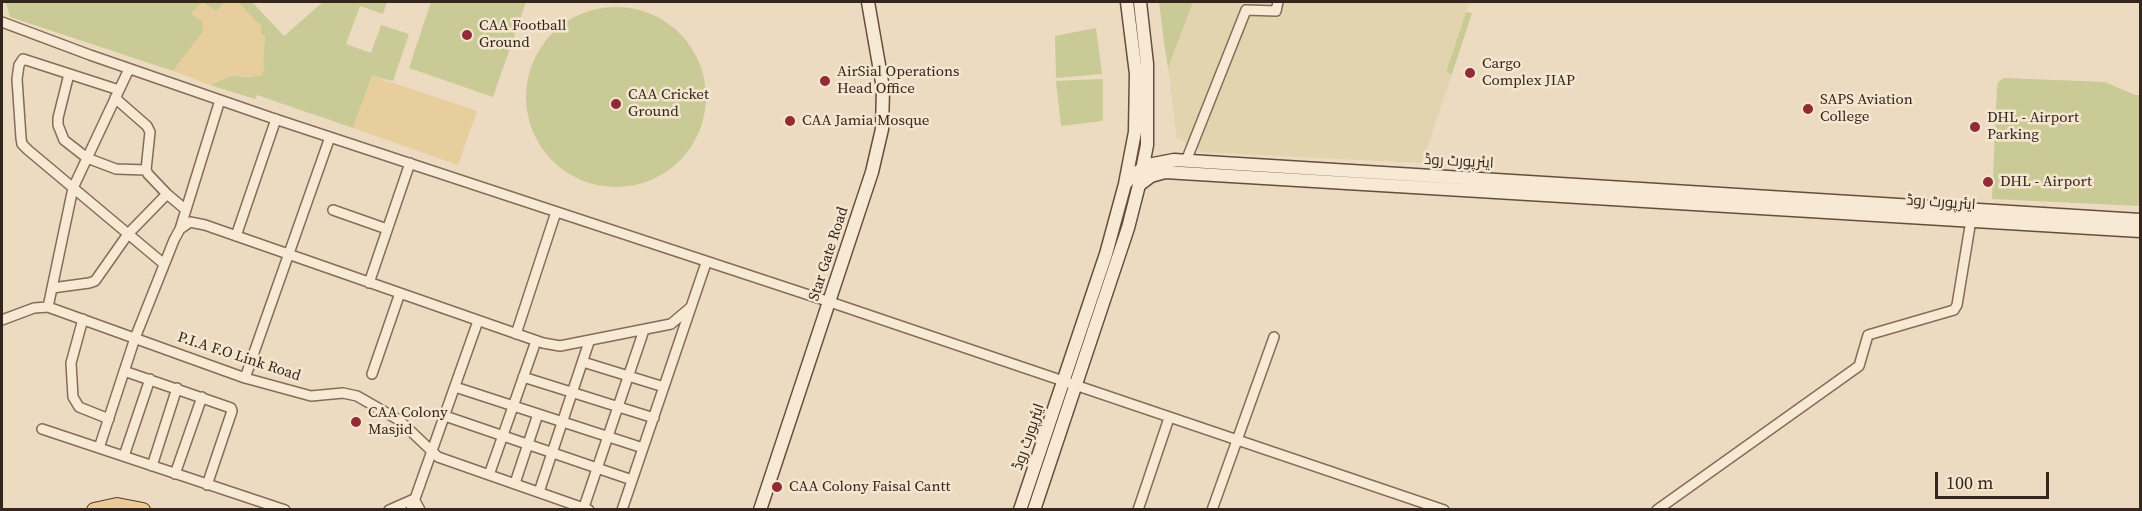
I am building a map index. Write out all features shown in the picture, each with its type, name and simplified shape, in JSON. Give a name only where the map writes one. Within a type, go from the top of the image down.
[{"type":"main road","name":"Star Gate Road","points":[[759,510],[872,172],[882,129],[883,88],[868,2]]},
{"type":"main road","name":"ایئرپورٹ روڈ","points":[[1034,510],[1125,184],[1135,132],[1136,74],[1127,2]]},
{"type":"main road","name":"ایئرپورٹ روڈ","points":[[1020,510],[1128,228],[1139,186],[1148,166],[1145,153],[1148,64],[1140,2]]},
{"type":"main road","points":[[1135,132],[1145,153]]},
{"type":"main road","points":[[1147,137],[1161,154],[1180,160]]},
{"type":"main road","name":"ایئرپورٹ روڈ","points":[[1148,166],[1180,160],[2140,220]]},
{"type":"main road","points":[[1125,184],[1148,166],[1166,172]]},
{"type":"main road","name":"ایئرپورٹ روڈ","points":[[1166,172],[2140,231]]},
{"type":"main road","points":[[1139,186],[1151,176],[1166,172]]},
{"type":"main road","points":[[93,510],[117,505],[143,510]]},
{"type":"street","points":[[1180,160],[1247,6],[1276,11],[1278,2]]},
{"type":"street","points":[[2,22],[129,69],[276,119],[830,302],[1444,510]]},
{"type":"street","points":[[146,170],[150,132],[117,94],[69,74],[23,59],[19,65],[17,79],[22,144],[164,264]]},
{"type":"street","points":[[2,320],[34,308],[48,307],[73,188],[129,69]]},
{"type":"street","points":[[69,74],[58,125],[63,140],[87,158],[116,169],[146,170],[167,194],[186,210]]},
{"type":"street","points":[[99,448],[135,338],[180,229],[220,100]]},
{"type":"street","points":[[236,236],[276,119]]},
{"type":"street","points":[[246,378],[330,137]]},
{"type":"street","points":[[369,282],[410,163]]},
{"type":"street","points":[[52,288],[89,283],[95,280],[129,234],[167,194]]},
{"type":"street","points":[[333,210],[387,229]]},
{"type":"street","points":[[516,334],[556,212]]},
{"type":"street","points":[[1657,510],[1859,366],[1868,335],[1954,310],[1957,305],[1971,220]]},
{"type":"street","points":[[180,229],[190,222],[205,225],[536,341],[560,346],[671,324],[691,307]]},
{"type":"street","points":[[622,510],[706,262]]},
{"type":"street","points":[[372,374],[400,293]]},
{"type":"street","name":"P.I.A F.O Link Road","points":[[48,307],[246,378],[311,396],[343,393],[357,396],[399,420],[438,457],[585,509]]},
{"type":"street","points":[[83,319],[71,363],[73,396],[79,407],[109,419]]},
{"type":"street","points":[[411,510],[478,321]]},
{"type":"street","points":[[585,509],[644,330]]},
{"type":"street","points":[[1212,510],[1274,337]]},
{"type":"street","points":[[489,475],[536,341]]},
{"type":"street","points":[[539,492],[589,342]]},
{"type":"street","points":[[583,362],[664,387]]},
{"type":"street","points":[[124,371],[228,406],[232,411],[207,485]]},
{"type":"street","points":[[524,377],[654,418]]},
{"type":"street","points":[[124,456],[150,379]]},
{"type":"street","points":[[455,387],[643,448]]},
{"type":"street","points":[[152,466],[177,388]]},
{"type":"street","points":[[175,474],[202,397]]},
{"type":"street","points":[[515,483],[538,414]]},
{"type":"street","points":[[445,416],[632,480]]},
{"type":"street","points":[[1138,510],[1169,417]]},
{"type":"street","points":[[42,429],[285,510]]},
{"type":"street","points":[[1407,510],[1411,498]]},
{"type":"street","points":[[389,510],[414,499]]},
{"type":"street","points":[[414,499],[420,510]]},
{"type":"street","points":[[554,510],[558,499]]},
{"type":"shaded area","points":[[1193,2],[1469,2],[1446,71],[1452,74],[1422,163],[1201,152],[1177,138],[1168,68]]},
{"type":"green space","points":[[6,2],[202,2],[203,32],[173,71],[10,17]]},
{"type":"green space","points":[[202,2],[252,2],[284,36],[323,2],[387,2],[383,14],[360,6],[346,44],[371,53],[381,25],[409,34],[393,81],[372,76],[353,128],[257,95],[255,99],[210,85],[231,76],[252,77],[263,62],[265,36]]},
{"type":"green space","name":"CAA Football Ground","points":[[431,2],[526,2],[493,97],[409,68]]},
{"type":"green space","points":[[1159,2],[1193,2],[1168,68],[1164,42]]},
{"type":"green space","name":"CAA Cricket Ground","points":[[616,7],[650,14],[666,22],[679,34],[691,47],[699,63],[706,97],[699,131],[691,147],[679,160],[666,172],[650,180],[616,187],[582,180],[566,172],[553,160],[541,147],[533,131],[526,97],[533,63],[541,47],[553,34],[566,22],[582,14]]},
{"type":"green space","points":[[1466,12],[1472,13],[1452,74],[1446,72]]},
{"type":"green space","points":[[1096,28],[1102,74],[1056,78],[1055,36]]},
{"type":"green space","points":[[2004,78],[2105,82],[2140,95],[2140,206],[1992,199],[1997,88],[1998,82]]},
{"type":"green space","points":[[1103,79],[1103,121],[1061,126],[1056,81]]},
{"type":"sand","points":[[202,2],[216,11],[224,3],[239,3],[261,26],[261,35],[265,36],[263,62],[265,68],[261,76],[231,76],[210,85],[173,71],[203,32],[203,22],[191,14]]},
{"type":"sand","points":[[372,76],[477,111],[458,165],[353,128]]},
{"type":"place","name":"CAA Football Ground","points":[[467,35]]},
{"type":"place","name":"Cargo Complex JIAP","points":[[1470,73]]},
{"type":"place","name":"AirSial Operations Head Office","points":[[825,81]]},
{"type":"place","name":"CAA Cricket Ground","points":[[616,104]]},
{"type":"place","name":"SAPS Aviation College","points":[[1808,109]]},
{"type":"place","name":"CAA Jamia Mosque","points":[[790,121]]},
{"type":"place","name":"DHL - Airport Parking","points":[[1975,127]]},
{"type":"place","name":"DHL - Airport","points":[[1988,182]]},
{"type":"place","name":"CAA Colony Masjid","points":[[356,422]]},
{"type":"place","name":"CAA Colony Faisal Cantt","points":[[777,487]]}]
